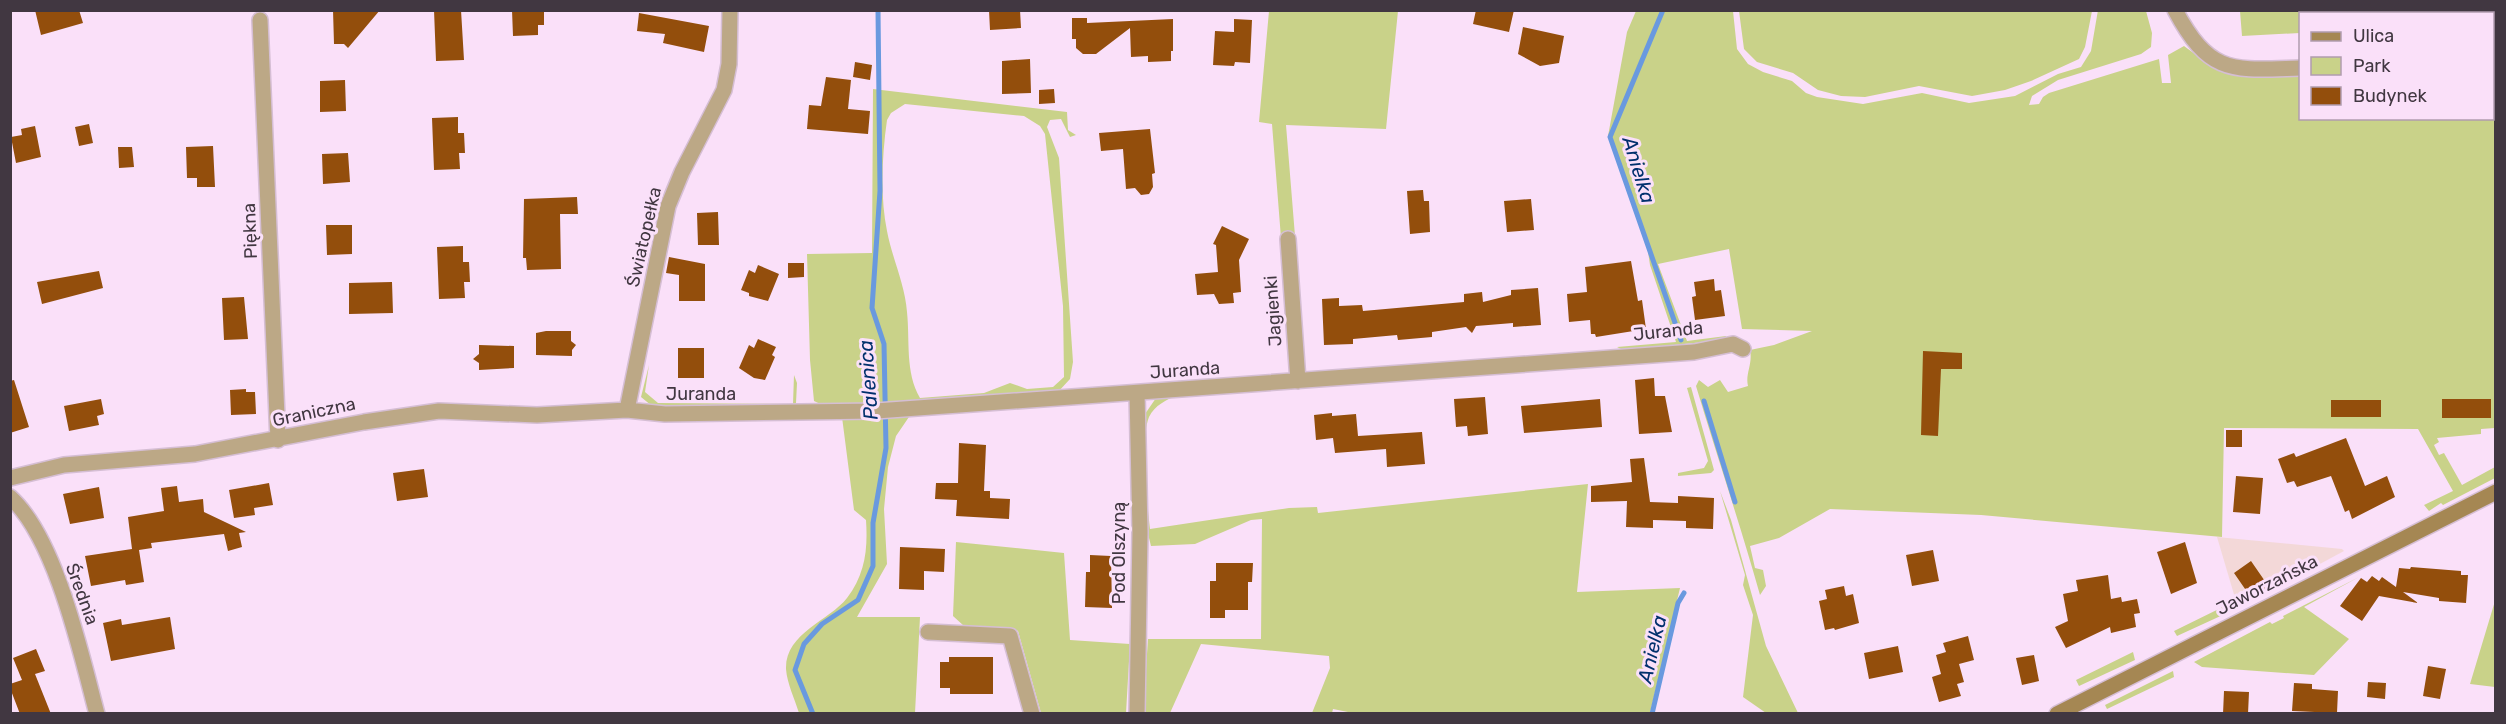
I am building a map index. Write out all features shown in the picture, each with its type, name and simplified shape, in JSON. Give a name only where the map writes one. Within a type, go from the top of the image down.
[{"type":"street","name":"Światopełka","points":[[627,410],[668,206],[682,172],[724,90],[729,64],[730,10]]},
{"type":"street","points":[[2175,10],[2198,47],[2225,66],[2243,70],[2299,68]]},
{"type":"street","name":"Piękna","points":[[260,20],[278,440]]},
{"type":"street","name":"Jagienki","points":[[1288,239],[1298,381]]},
{"type":"street","name":"Juranda","points":[[627,410],[666,414],[899,410],[1524,362],[1694,352],[1733,344],[1743,349]]},
{"type":"street","name":"Pod Olszyną","points":[[1137,393],[1140,532],[1137,714]]},
{"type":"street","name":"Graniczna","points":[[10,478],[64,465],[195,454],[364,422],[439,411],[537,415],[627,410]]},
{"type":"street","name":"Jaworzańska","points":[[2057,714],[2496,492]]},
{"type":"street","name":"Średnia","points":[[10,497],[37,534],[62,593],[74,626],[97,714]]},
{"type":"street","points":[[928,632],[1010,636],[1032,714]]},
{"type":"shaded area","points":[[2217,537],[2342,549],[2344,551],[2238,608]]},
{"type":"green space","points":[[1739,10],[2092,11],[2085,47],[2079,59],[2031,81],[2005,90],[1972,96],[1919,86],[1865,97],[1841,96],[1818,90],[1793,73],[1757,62],[1744,49]]},
{"type":"green space","points":[[2098,10],[2146,11],[2152,33],[2151,47],[2141,54],[2058,80],[2032,96],[2029,105],[2039,104],[2049,93],[2159,59],[2162,83],[2171,83],[2168,55],[2184,46],[2199,57],[2299,73],[2299,120],[2494,120],[2495,89],[2495,428],[2481,429],[2481,434],[2437,438],[2439,442],[2434,445],[2439,455],[2444,453],[2462,485],[2495,467],[2495,478],[2429,511],[2424,505],[2453,491],[2418,429],[2224,428],[2222,537],[1981,515],[1830,509],[1779,538],[1750,546],[1755,568],[1763,570],[1766,586],[1760,595],[1696,386],[1699,380],[1708,387],[1720,380],[1728,392],[1748,386],[1750,350],[1774,345],[1812,331],[1742,329],[1729,249],[1658,264],[1687,341],[1726,336],[1725,340],[1623,350],[1617,347],[1676,342],[1650,265],[1647,245],[1608,136],[1627,32],[1636,11],[1733,11],[1737,49],[1748,64],[1763,72],[1792,81],[1806,93],[1817,97],[1863,104],[1922,93],[1969,103],[2015,96],[2058,74],[2081,67],[2091,51]]},
{"type":"green space","points":[[1269,11],[1398,11],[1386,129],[1286,125],[1295,236],[1281,238],[1272,124],[1259,122]]},
{"type":"green space","points":[[2240,11],[2416,12],[2299,12],[2299,33],[2242,36]]},
{"type":"green space","points":[[873,89],[1067,112],[1068,130],[1076,135],[1070,137],[1061,119],[1050,120],[1047,127],[1059,158],[1073,362],[1070,379],[1058,392],[831,409],[814,401],[810,360],[807,254],[872,253]],"holes":[[[905,104],[1024,116],[1040,126],[1045,134],[1063,306],[1064,377],[1053,387],[1027,389],[1010,383],[984,393],[920,398],[910,367],[906,302],[889,241],[883,204],[882,176],[887,120],[891,113]]]},
{"type":"green space","points":[[649,365],[645,392],[658,403],[793,404],[794,375],[797,383],[796,403],[795,406],[737,408],[652,406],[641,397]]},
{"type":"green space","points":[[1691,387],[1714,470],[1711,473],[1678,476],[1678,473],[1704,468],[1708,461],[1687,388]]},
{"type":"green space","points":[[1178,395],[1154,409],[1149,417],[1145,436],[1145,414],[1156,398]]},
{"type":"green space","points":[[911,414],[896,436],[888,467],[884,509],[887,564],[857,617],[920,617],[915,713],[799,713],[789,686],[786,669],[788,657],[800,637],[847,598],[858,580],[866,552],[866,520],[854,510],[842,417]]},
{"type":"green space","points":[[1588,484],[1577,592],[1680,588],[1650,713],[1358,714],[1333,709],[1332,713],[1312,713],[1330,668],[1329,656],[1201,644],[1170,713],[1143,714],[1148,639],[1261,639],[1262,519],[1251,520],[1195,544],[1151,546],[1147,530],[1146,493],[1150,529],[1289,508],[1317,507],[1318,513]]},
{"type":"green space","points":[[1720,491],[1731,520],[1766,646],[1798,713],[1766,713],[1743,697],[1753,615],[1743,585],[1745,575]]},
{"type":"green space","points":[[956,542],[1064,553],[1070,640],[1130,644],[1126,713],[1041,713],[1018,631],[1012,628],[964,626],[953,616]]},
{"type":"green space","points":[[2359,577],[2304,607],[2349,639],[2314,675],[2202,667],[2194,662],[2270,622],[2272,624],[2284,618],[2283,616]]},
{"type":"green space","points":[[2235,601],[2238,608],[2177,636],[2174,631]]},
{"type":"green space","points":[[2495,601],[2495,687],[2470,684]]},
{"type":"green space","points":[[2133,652],[2135,660],[2079,686],[2076,680]]},
{"type":"green space","points":[[2173,671],[2174,677],[2107,709],[2105,705]]},
{"type":"building","points":[[35,10],[79,10],[83,23],[41,35]]},
{"type":"building","points":[[333,10],[380,10],[348,48],[344,44],[334,44]]},
{"type":"building","points":[[434,10],[461,10],[464,60],[436,61]]},
{"type":"building","points":[[512,10],[544,10],[544,25],[538,25],[538,35],[513,36]]},
{"type":"building","points":[[989,10],[1020,10],[1021,28],[990,30]]},
{"type":"building","points":[[1476,10],[1514,10],[1509,32],[1473,24]]},
{"type":"building","points":[[639,13],[709,26],[704,52],[663,43],[665,34],[637,31]]},
{"type":"building","points":[[1072,18],[1087,18],[1087,23],[1173,19],[1171,61],[1148,62],[1148,56],[1131,57],[1130,28],[1096,54],[1083,54],[1076,48],[1076,39],[1072,39]]},
{"type":"building","points":[[1234,19],[1252,20],[1250,63],[1235,62],[1234,66],[1213,65],[1215,31],[1234,32]]},
{"type":"building","points":[[1523,27],[1564,36],[1559,63],[1540,66],[1518,54]]},
{"type":"building","points":[[1030,59],[1031,93],[1002,94],[1002,61]]},
{"type":"building","points":[[855,62],[872,65],[870,80],[853,77]]},
{"type":"building","points":[[826,77],[851,80],[848,109],[870,111],[868,134],[807,129],[809,105],[821,106]]},
{"type":"building","points":[[345,80],[346,111],[320,112],[320,81]]},
{"type":"building","points":[[1054,89],[1055,103],[1039,104],[1039,90]]},
{"type":"building","points":[[458,117],[458,133],[464,133],[465,153],[459,153],[460,169],[434,170],[432,118]]},
{"type":"building","points":[[89,124],[93,143],[79,146],[75,127]]},
{"type":"building","points":[[35,126],[41,157],[16,163],[11,137],[22,135],[21,129]]},
{"type":"building","points":[[1150,129],[1155,173],[1152,174],[1153,187],[1149,194],[1141,195],[1135,188],[1126,189],[1123,149],[1101,151],[1099,133]]},
{"type":"building","points":[[213,146],[215,187],[197,187],[197,178],[187,178],[186,147]]},
{"type":"building","points":[[118,147],[132,147],[134,167],[119,168]]},
{"type":"building","points":[[348,153],[350,182],[323,184],[322,154]]},
{"type":"building","points":[[1423,190],[1424,201],[1429,201],[1430,232],[1410,234],[1407,191]]},
{"type":"building","points":[[577,197],[578,214],[560,214],[561,269],[527,270],[526,258],[523,258],[524,199]]},
{"type":"building","points":[[1531,199],[1534,230],[1507,232],[1504,201]]},
{"type":"building","points":[[718,212],[719,245],[698,245],[697,213]]},
{"type":"building","points":[[326,225],[352,225],[352,254],[327,255]]},
{"type":"building","points":[[1222,226],[1249,239],[1239,260],[1241,292],[1233,293],[1234,303],[1219,304],[1214,294],[1197,295],[1195,274],[1218,272],[1216,245],[1213,244]]},
{"type":"building","points":[[463,246],[463,262],[469,262],[470,282],[464,282],[465,298],[439,299],[437,247]]},
{"type":"building","points":[[669,257],[705,264],[705,301],[679,301],[679,275],[666,273]]},
{"type":"building","points":[[1631,261],[1638,301],[1642,300],[1646,329],[1596,337],[1595,334],[1591,334],[1590,320],[1569,322],[1567,294],[1587,292],[1585,267]]},
{"type":"building","points":[[788,263],[804,263],[804,277],[788,278]]},
{"type":"building","points":[[758,265],[779,274],[768,301],[749,296],[749,293],[741,290],[749,270],[755,273]]},
{"type":"building","points":[[99,271],[103,288],[42,304],[37,282]]},
{"type":"building","points":[[1714,279],[1715,291],[1721,290],[1725,316],[1695,320],[1692,297],[1696,296],[1694,282]]},
{"type":"building","points":[[392,282],[393,313],[349,314],[349,283]]},
{"type":"building","points":[[1538,288],[1541,325],[1513,327],[1513,323],[1476,326],[1472,333],[1466,327],[1432,332],[1432,337],[1398,340],[1397,335],[1353,339],[1353,344],[1324,345],[1322,299],[1339,298],[1339,306],[1362,305],[1363,311],[1464,302],[1464,294],[1482,292],[1483,302],[1511,295],[1511,290]]},
{"type":"building","points":[[244,297],[248,339],[224,340],[222,298]]},
{"type":"building","points":[[571,331],[571,341],[576,345],[572,350],[572,356],[536,355],[536,333]]},
{"type":"building","points":[[758,339],[776,347],[772,355],[775,357],[765,380],[754,378],[739,368],[749,345],[754,348]]},
{"type":"building","points":[[479,345],[514,346],[514,368],[479,370],[479,363],[473,359],[479,354]]},
{"type":"building","points":[[678,348],[704,348],[704,378],[678,378]]},
{"type":"building","points":[[1923,351],[1962,353],[1962,369],[1941,369],[1938,436],[1921,435]]},
{"type":"building","points":[[1654,378],[1655,396],[1665,396],[1672,432],[1639,434],[1635,380]]},
{"type":"building","points":[[14,380],[29,427],[10,433],[10,381]]},
{"type":"building","points":[[246,389],[246,392],[255,392],[256,414],[231,415],[230,390]]},
{"type":"building","points":[[1485,397],[1488,434],[1468,436],[1467,426],[1456,427],[1454,399]]},
{"type":"building","points":[[101,399],[104,414],[97,416],[99,425],[69,431],[64,406]]},
{"type":"building","points":[[1600,399],[1602,427],[1524,433],[1521,406]]},
{"type":"building","points":[[2442,399],[2491,399],[2491,418],[2442,418]]},
{"type":"building","points":[[2331,400],[2381,400],[2381,417],[2331,417]]},
{"type":"building","points":[[1332,413],[1332,416],[1356,414],[1358,436],[1422,432],[1425,464],[1387,467],[1386,449],[1335,453],[1333,438],[1316,440],[1314,415]]},
{"type":"building","points":[[2226,430],[2242,430],[2242,447],[2226,447]]},
{"type":"building","points":[[2346,438],[2365,486],[2387,476],[2395,497],[2352,519],[2349,510],[2345,512],[2331,476],[2297,487],[2294,481],[2287,483],[2278,459],[2294,453],[2296,457]]},
{"type":"building","points":[[959,443],[986,445],[984,491],[990,491],[990,498],[1010,499],[1009,519],[956,516],[957,500],[935,499],[936,483],[958,483]]},
{"type":"building","points":[[1644,458],[1650,502],[1678,503],[1678,496],[1714,498],[1713,529],[1686,528],[1686,521],[1653,520],[1653,528],[1626,527],[1627,501],[1591,502],[1591,486],[1632,482],[1630,459]]},
{"type":"building","points":[[424,469],[428,497],[397,501],[393,473]]},
{"type":"building","points":[[2236,476],[2263,478],[2260,514],[2233,512]]},
{"type":"building","points":[[269,483],[273,505],[254,508],[255,515],[234,518],[229,490]]},
{"type":"building","points":[[177,486],[179,502],[203,499],[204,512],[246,532],[239,533],[242,547],[228,551],[224,534],[151,543],[152,548],[139,550],[144,582],[126,585],[125,580],[91,586],[85,556],[132,549],[128,517],[164,511],[161,488]]},
{"type":"building","points":[[99,487],[104,518],[70,524],[63,494]]},
{"type":"building","points":[[2185,542],[2197,583],[2171,594],[2157,552]]},
{"type":"building","points":[[900,547],[945,549],[944,572],[924,571],[924,590],[899,589]]},
{"type":"building","points":[[1933,550],[1939,581],[1912,586],[1906,555]]},
{"type":"building","points":[[1090,555],[1111,556],[1112,608],[1085,607],[1086,572],[1090,572]]},
{"type":"building","points":[[2251,561],[2269,587],[2252,599],[2234,573]]},
{"type":"building","points":[[1216,563],[1253,563],[1252,582],[1248,582],[1248,610],[1225,610],[1225,618],[1210,618],[1210,581],[1216,581]]},
{"type":"building","points":[[2411,567],[2461,571],[2461,575],[2468,575],[2466,603],[2439,601],[2439,598],[2403,592],[2418,603],[2379,596],[2362,621],[2340,606],[2361,578],[2367,582],[2372,576],[2379,581],[2382,577],[2396,587],[2399,568],[2410,569]]},
{"type":"building","points":[[2108,575],[2111,599],[2121,597],[2122,602],[2137,599],[2140,613],[2134,614],[2136,627],[2111,633],[2110,627],[2066,648],[2055,627],[2068,621],[2063,594],[2078,591],[2076,580]]},
{"type":"building","points":[[1844,586],[1846,596],[1853,594],[1859,623],[1835,630],[1834,628],[1825,630],[1819,601],[1827,599],[1825,590]]},
{"type":"building","points":[[170,617],[175,649],[111,661],[103,623],[121,619],[122,625]]},
{"type":"building","points":[[1968,636],[1974,660],[1959,664],[1964,682],[1957,684],[1961,696],[1939,702],[1932,677],[1941,674],[1936,655],[1946,652],[1943,643]]},
{"type":"building","points":[[1898,646],[1903,672],[1869,679],[1864,653]]},
{"type":"building","points":[[36,649],[45,671],[35,674],[51,714],[20,714],[10,688],[10,684],[22,680],[13,658]]},
{"type":"building","points":[[2034,655],[2039,681],[2022,685],[2016,658]]},
{"type":"building","points":[[949,657],[993,657],[993,694],[950,694],[950,688],[940,688],[940,662],[949,662]]},
{"type":"building","points":[[2428,666],[2446,669],[2440,699],[2423,696]]},
{"type":"building","points":[[2368,682],[2386,683],[2385,699],[2367,697]]},
{"type":"building","points":[[2294,683],[2312,684],[2312,689],[2338,691],[2337,713],[2292,711]]},
{"type":"building","points":[[2224,691],[2249,692],[2248,714],[2223,714]]},
{"type":"waterway","name":"Palenica","points":[[813,714],[795,670],[804,644],[822,624],[858,600],[873,566],[873,523],[886,448],[884,344],[872,308],[880,191],[878,10]]},
{"type":"waterway","name":"Anielka","points":[[1663,10],[1610,137],[1681,340]]},
{"type":"waterway","name":"Anielka","points":[[1704,401],[1735,502]]},
{"type":"waterway","name":"Anielka","points":[[1652,714],[1678,603],[1684,593]]}]
